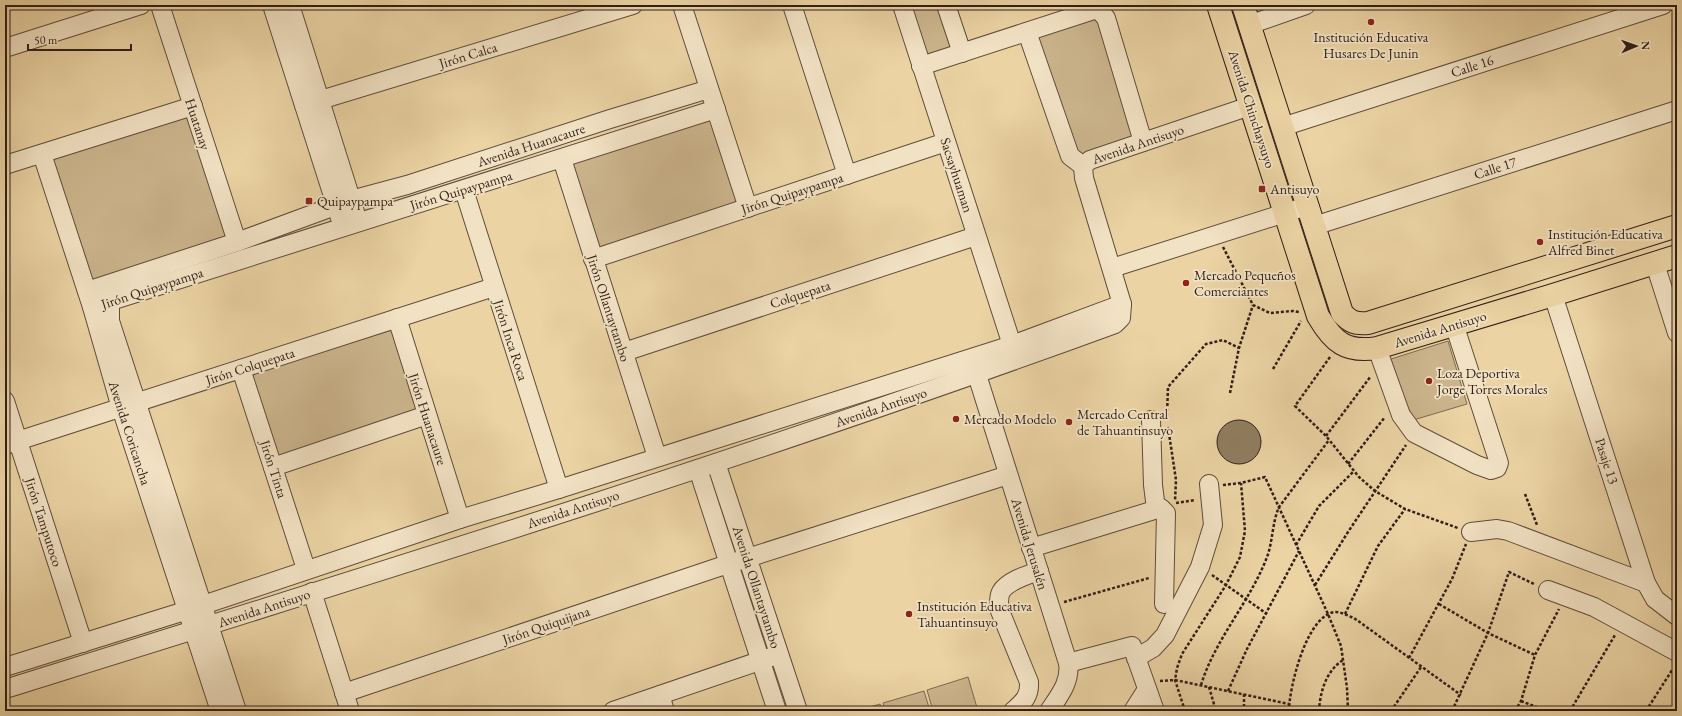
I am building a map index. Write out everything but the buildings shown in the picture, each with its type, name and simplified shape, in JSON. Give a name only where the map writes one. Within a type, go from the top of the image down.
[{"type":"main road","name":"Avenida Chinchaysuyo","points":[[1218,5],[1285,212]]},
{"type":"main road","name":"Avenida Chinchaysuyo","points":[[1246,15],[1311,216]]},
{"type":"main road","name":"Avenida Antisuyo","points":[[1285,212],[1310,310],[1337,341],[1381,358],[1454,324],[1553,296],[1677,256]]},
{"type":"main road","name":"Avenida Antisuyo","points":[[1311,216],[1342,313],[1350,321],[1357,324],[1376,321],[1677,226]]},
{"type":"street","points":[[5,48],[141,5]]},
{"type":"street","name":"Huatanay","points":[[160,5],[237,242]]},
{"type":"street","points":[[286,5],[312,102],[350,224]]},
{"type":"street","name":"Jirón Calca","points":[[312,102],[633,5]]},
{"type":"street","points":[[682,5],[748,208]]},
{"type":"street","points":[[792,5],[847,174]]},
{"type":"street","name":"Sacsayhuaman","points":[[902,5],[1012,345]]},
{"type":"street","points":[[946,5],[962,53]]},
{"type":"street","points":[[1246,15],[1306,5]]},
{"type":"street","name":"Calle 16","points":[[1282,127],[1663,5]]},
{"type":"street","points":[[921,66],[1027,32],[1095,7],[1106,18],[1143,142]]},
{"type":"street","points":[[1027,32],[1070,156],[1083,166]]},
{"type":"street","name":"Avenida Huanacaure","points":[[344,203],[407,185],[610,119],[709,89]]},
{"type":"street","points":[[5,165],[193,106]]},
{"type":"street","name":"Avenida Antisuyo","points":[[5,689],[202,628],[698,469],[977,375],[1115,324],[1121,318],[1122,304],[1084,178],[1083,166],[1090,160],[1250,106]]},
{"type":"street","name":"Jirón Quipaypampa","points":[[90,299],[110,302],[350,224],[464,190],[716,109]]},
{"type":"street","name":"Calle 17","points":[[1311,216],[1677,110]]},
{"type":"street","name":"Jirón Quipaypampa","points":[[593,259],[946,142]]},
{"type":"street","name":"Avenida Coricancha","points":[[42,154],[90,299],[129,405],[202,628],[237,711]]},
{"type":"street","name":"Jirón Ollantaytambo","points":[[562,159],[657,457]]},
{"type":"street","name":"Jirón Inca Roca","points":[[464,190],[559,489]]},
{"type":"street","name":"Jirón Quipaypampa","points":[[90,299],[237,242],[344,203]]},
{"type":"street","points":[[1112,268],[1285,212],[1311,216]]},
{"type":"street","name":"Colquepata","points":[[624,352],[976,236]]},
{"type":"street","points":[[1655,264],[1677,333]]},
{"type":"street","name":"Jirón Colquepata","points":[[11,443],[494,287]]},
{"type":"street","name":"Pasaje 13","points":[[1553,296],[1646,583],[1655,599],[1677,616]]},
{"type":"street","name":"Avenida Coricancha","points":[[110,302],[110,321],[129,405]]},
{"type":"street","name":"Avenida Antisuyo","points":[[5,667],[195,607],[460,518],[559,489],[1012,345],[1122,304]]},
{"type":"street","name":"Jirón Huanacaure","points":[[396,318],[460,518]]},
{"type":"street","points":[[1381,358],[1406,424],[1414,434],[1491,470],[1497,468],[1499,463],[1454,324]]},
{"type":"street","name":"Jirón Tinta","points":[[242,369],[306,569]]},
{"type":"street","name":"Avenida Jerusalén","points":[[977,375],[1068,663],[1069,671],[1066,683],[1049,711]]},
{"type":"street","name":"Jirón Tamputoco","points":[[5,402],[11,443],[83,643]]},
{"type":"street","points":[[273,467],[427,415]]},
{"type":"street","points":[[1151,420],[1153,485],[1165,509],[1164,604]]},
{"type":"street","name":"Avenida Ollantaytambo","points":[[716,462],[798,711]]},
{"type":"street","name":"Avenida Ollantaytambo","points":[[698,469],[777,711]]},
{"type":"street","name":"Jirón Quiquijana","points":[[344,693],[728,564],[1008,475]]},
{"type":"street","points":[[1068,663],[1153,648],[1165,635],[1200,567],[1213,525],[1210,491]]},
{"type":"street","points":[[1032,548],[1165,509]]},
{"type":"street","points":[[1471,532],[1497,529],[1508,531],[1646,583]]},
{"type":"street","points":[[1013,711],[1027,698],[1030,692],[1029,682],[1000,611],[999,599],[1001,592],[1006,586],[1039,571]]},
{"type":"street","points":[[1548,590],[1594,607],[1677,652]]},
{"type":"street","points":[[312,592],[350,711]]},
{"type":"street","name":"Avenida Coricancha","points":[[202,628],[220,711]]},
{"type":"street","points":[[1134,652],[1155,711]]},
{"type":"street","points":[[613,711],[662,703],[779,654]]},
{"type":"street","points":[[1133,711],[1147,689]]},
{"type":"path","points":[[1216,235],[1253,305],[1270,313],[1310,310]]},
{"type":"path","points":[[1230,393],[1239,348],[1253,305]]},
{"type":"path","points":[[1273,369],[1310,310]]},
{"type":"path","points":[[1165,509],[1176,480],[1166,413],[1168,387],[1206,344],[1223,340],[1239,348]]},
{"type":"path","points":[[1341,343],[1295,406],[1326,436],[1348,464],[1375,491],[1405,509],[1471,532],[1452,579],[1409,658]]},
{"type":"path","points":[[1326,436],[1374,371],[1381,358]]},
{"type":"path","points":[[1348,464],[1397,403]]},
{"type":"path","points":[[1315,585],[1375,491],[1414,434]]},
{"type":"path","points":[[1202,685],[1207,666],[1247,600],[1267,556],[1275,516],[1279,507],[1329,440]]},
{"type":"path","points":[[1296,545],[1320,506],[1354,470]]},
{"type":"path","points":[[1165,509],[1210,491],[1266,477],[1341,646],[1348,711]]},
{"type":"path","points":[[1185,711],[1175,680],[1176,668],[1182,654],[1226,585],[1240,557],[1246,531],[1241,483]]},
{"type":"path","points":[[1525,494],[1545,545]]},
{"type":"path","points":[[1345,614],[1378,546],[1405,509]]},
{"type":"path","points":[[1228,691],[1247,649],[1267,614],[1299,551]]},
{"type":"path","points":[[1200,567],[1267,614]]},
{"type":"path","points":[[1452,711],[1461,695],[1488,633],[1509,572],[1548,590]]},
{"type":"path","points":[[1050,606],[1164,573]]},
{"type":"path","points":[[1515,711],[1521,701],[1535,655],[1566,596]]},
{"type":"path","points":[[1439,604],[1488,633],[1535,655]]},
{"type":"path","points":[[1289,711],[1290,694],[1307,640],[1317,622],[1328,614],[1336,612],[1354,618],[1461,695]]},
{"type":"path","points":[[1570,711],[1622,622]]},
{"type":"path","points":[[1319,711],[1320,695],[1327,679],[1334,665],[1343,660]]},
{"type":"path","points":[[1646,711],[1677,661]]},
{"type":"path","points":[[1391,711],[1421,667]]},
{"type":"path","points":[[1147,689],[1152,681],[1175,680],[1289,704]]},
{"type":"path","points":[[1209,687],[1216,711]]},
{"type":"path","points":[[1244,694],[1244,711]]},
{"type":"path","points":[[1521,701],[1547,711]]},
{"type":"shaded area","points":[[907,5],[942,5],[957,50],[925,61]]},
{"type":"shaded area","points":[[1098,15],[1138,138],[1074,159],[1034,36]]},
{"type":"shaded area","points":[[189,115],[229,239],[92,284],[51,159]]},
{"type":"shaded area","points":[[712,117],[740,203],[598,251],[569,163]]},
{"type":"shaded area","points":[[395,329],[421,413],[277,461],[249,375]]},
{"type":"shaded area","name":"Loza Deportiva Jorge Torres Morales","points":[[1448,341],[1467,404],[1410,421],[1391,359]]},
{"type":"shaded area","points":[[968,677],[978,711],[933,711],[927,690]]},
{"type":"shaded area","points":[[924,691],[930,711],[885,711],[883,703]]},
{"type":"shaded area","points":[[880,704],[882,711],[857,711]]},
{"type":"place","name":"Institución Educativa Husares De Junin","points":[[1371,22]]},
{"type":"place","name":"Antisuyo","points":[[1262,189]]},
{"type":"place","name":"Quipaypampa","points":[[309,201]]},
{"type":"place","name":"Institución Educativa Alfred Binet","points":[[1540,242]]},
{"type":"place","name":"Mercado Pequeños Comerciantes","points":[[1186,283]]},
{"type":"place","name":"Loza Deportiva Jorge Torres Morales","points":[[1429,381]]},
{"type":"place","name":"Mercado Modelo","points":[[956,419]]},
{"type":"place","name":"Mercado Central de Tahuantinsuyo","points":[[1069,422]]},
{"type":"place","name":"Institución Educativa Tahuantinsuyo","points":[[909,614]]}]
